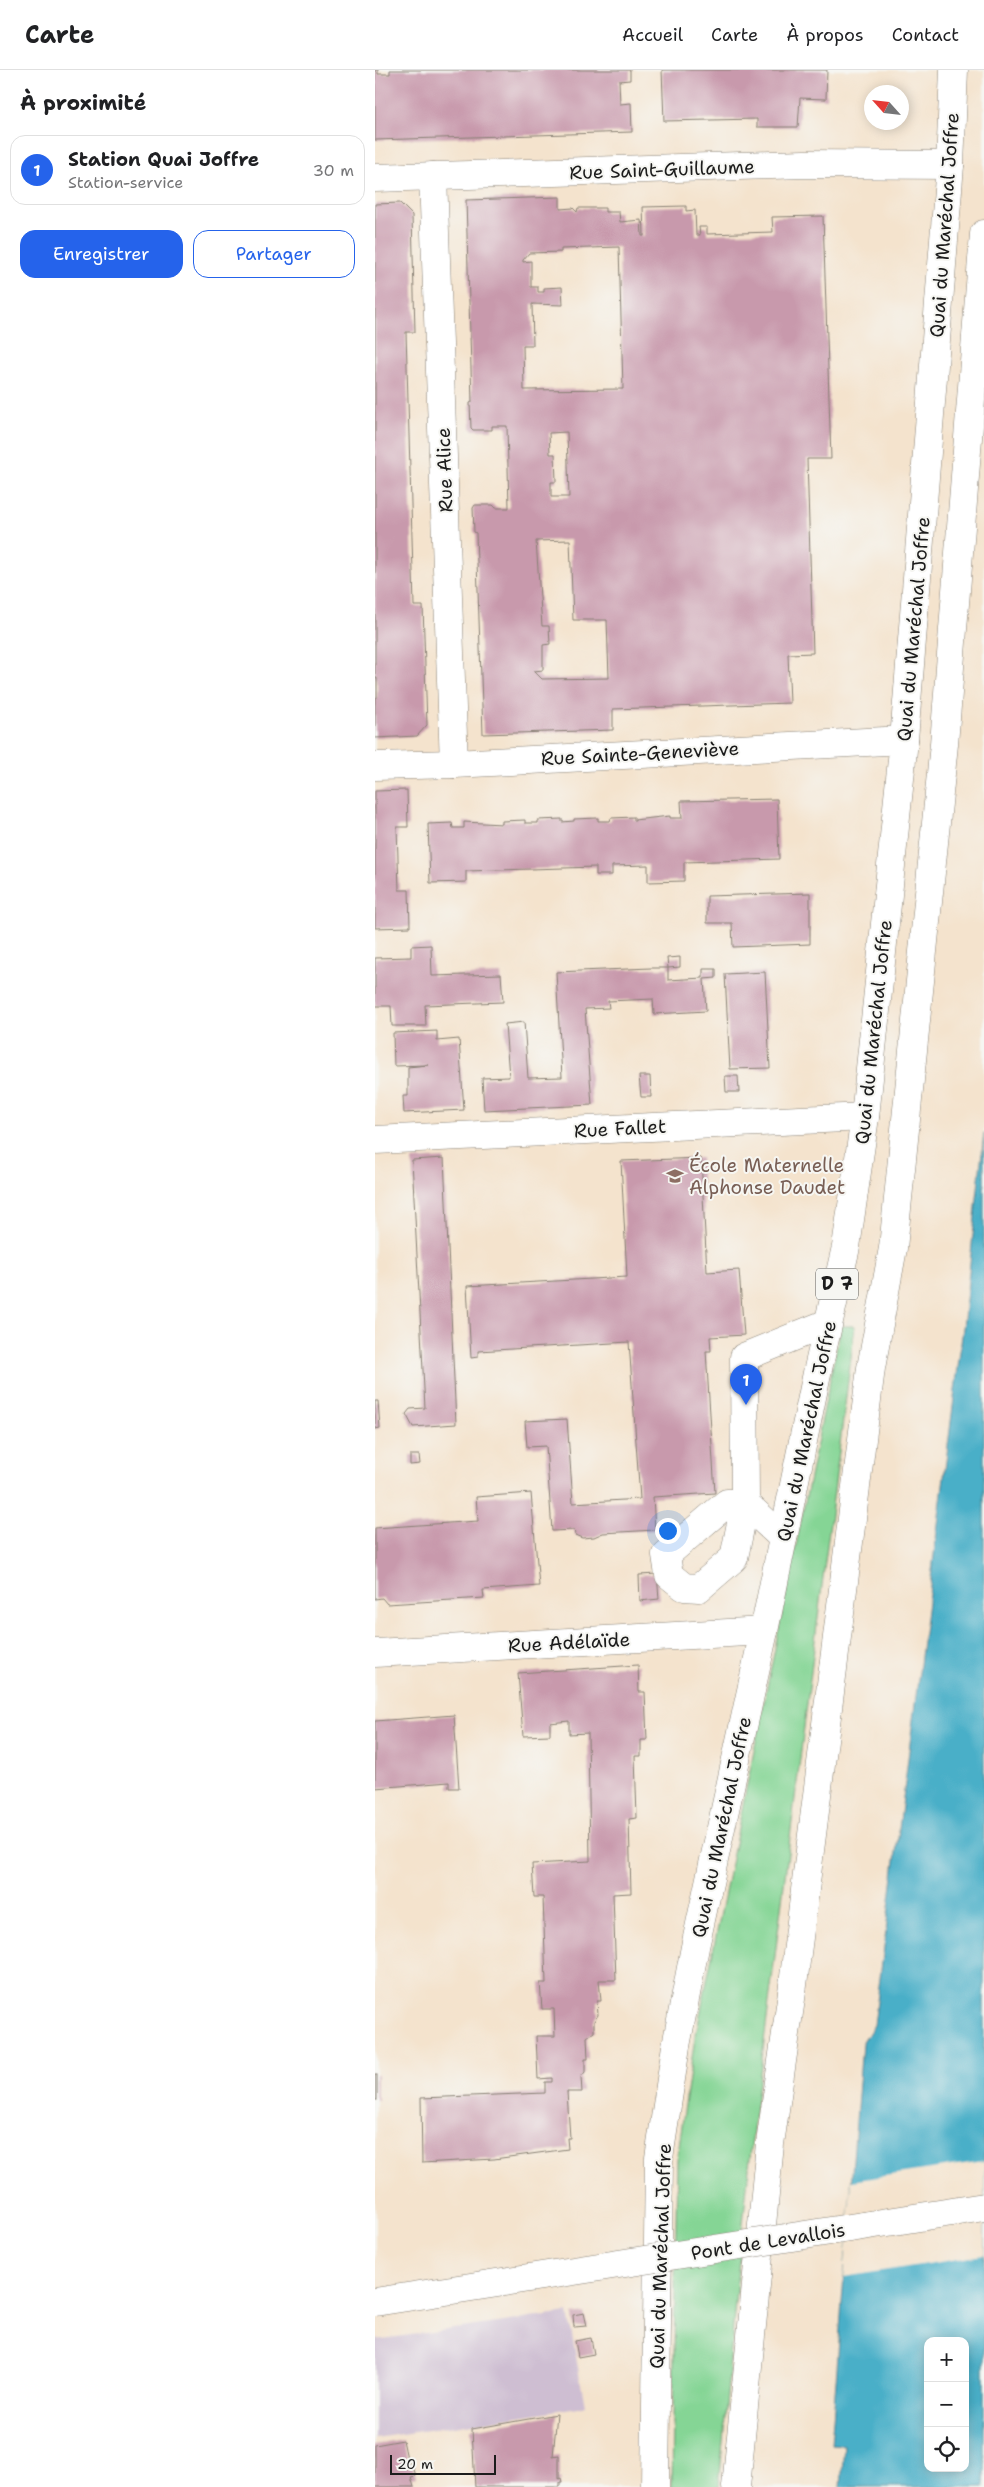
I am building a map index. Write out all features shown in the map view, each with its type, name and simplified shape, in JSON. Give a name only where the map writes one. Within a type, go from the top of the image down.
[{"type":"main road","name":"Quai du Maréchal Joffre","points":[[655,2487],[659,2158],[695,1947],[764,1631],[828,1323],[846,1247],[865,1117],[904,740],[950,165],[954,70]]},
{"type":"main road","name":"Rue Saint-Guillaume","points":[[375,178],[804,164],[950,165]]},
{"type":"main road","name":"Rue Alice","points":[[433,176],[454,764]]},
{"type":"main road","name":"Quai du Maréchal Joffre","points":[[736,2487],[770,2144],[793,1985],[871,1368],[893,1248],[944,744],[984,234]]},
{"type":"main road","name":"Rue Sainte-Geneviève","points":[[375,766],[454,764],[904,740]]},
{"type":"main road","name":"Rue Fallet","points":[[375,1140],[865,1117]]},
{"type":"main road","points":[[783,1538],[745,1503],[744,1357],[828,1323]]},
{"type":"main road","name":"Rue Adélaïde","points":[[375,1653],[764,1631]]},
{"type":"main road","name":"Pont de Levallois","points":[[375,2302],[984,2208]]},
{"type":"shaded area","points":[[568,2313],[585,2406],[375,2438],[375,2340]]},
{"type":"green space","points":[[841,1326],[855,1326],[754,2121],[737,2280],[719,2487],[672,2487],[677,2159],[694,2044]]},
{"type":"water","points":[[984,1133],[984,2487],[841,2487],[844,2446],[831,2445],[862,2044],[874,2025],[963,1328]]},
{"type":"pier","points":[[984,2161],[984,2255],[844,2277],[851,2181]]},
{"type":"building","points":[[375,70],[378,70],[378,74],[390,74],[390,70],[630,70],[630,80],[619,81],[620,104],[631,103],[632,132],[375,140]]},
{"type":"building","points":[[662,70],[827,70],[826,99],[800,98],[798,127],[757,127],[757,119],[664,121]]},
{"type":"building","points":[[560,197],[560,209],[573,208],[577,212],[578,208],[605,208],[605,212],[619,212],[620,222],[641,220],[642,236],[644,236],[643,207],[686,206],[686,211],[695,210],[696,235],[700,235],[699,227],[707,227],[707,234],[773,232],[772,217],[823,216],[831,459],[807,459],[813,653],[788,654],[790,703],[613,709],[613,730],[483,734],[476,533],[474,532],[473,508],[475,505],[493,505],[496,508],[509,508],[507,426],[492,426],[492,430],[473,430],[471,428],[470,403],[472,402],[466,200]],"holes":[[[619,247],[623,389],[524,390],[523,345],[533,345],[532,304],[563,305],[562,287],[544,288],[544,292],[538,292],[538,287],[531,287],[531,261],[523,262],[523,260],[529,253],[561,252],[561,249]],[[567,432],[569,497],[551,497],[551,482],[556,482],[555,454],[550,454],[549,433]],[[570,540],[573,620],[607,620],[609,678],[542,679],[534,671],[543,670],[543,645],[550,644],[549,626],[542,626],[536,541]]]},
{"type":"building","points":[[400,203],[412,215],[415,332],[406,332],[414,606],[423,606],[427,725],[417,736],[375,738],[377,678],[375,678],[375,204]]},
{"type":"building","points":[[407,790],[408,827],[397,827],[399,890],[409,890],[410,927],[375,928],[375,791]]},
{"type":"building","points":[[777,799],[779,859],[684,862],[684,881],[648,882],[648,865],[612,866],[612,875],[596,875],[596,867],[466,871],[466,882],[430,883],[428,824],[452,823],[453,828],[464,828],[464,822],[502,824],[502,821],[525,820],[525,823],[538,823],[538,820],[562,819],[562,822],[574,821],[574,819],[598,818],[598,821],[610,821],[611,818],[634,817],[634,820],[670,816],[670,818],[682,818],[681,801]]},
{"type":"building","points":[[810,893],[810,944],[733,947],[732,923],[707,923],[707,896]]},
{"type":"building","points":[[431,945],[432,976],[501,974],[503,1002],[425,1005],[426,1026],[392,1026],[391,1006],[375,1006],[375,958],[411,957],[411,946]]},
{"type":"building","points":[[680,957],[680,967],[668,968],[667,958]]},
{"type":"building","points":[[668,968],[668,980],[703,978],[703,969],[716,969],[716,978],[704,979],[706,1011],[654,1014],[653,999],[608,1001],[609,1008],[585,1009],[592,1105],[484,1110],[482,1078],[509,1077],[505,1024],[524,1022],[528,1078],[562,1077],[556,972]]},
{"type":"building","points":[[765,972],[770,1068],[730,1069],[725,974]]},
{"type":"building","points":[[437,1031],[437,1041],[459,1039],[464,1110],[404,1113],[403,1096],[408,1096],[408,1067],[428,1065],[394,1066],[393,1033]]},
{"type":"building","points":[[639,1076],[650,1076],[651,1097],[641,1097]]},
{"type":"building","points":[[725,1076],[738,1076],[739,1092],[726,1092]]},
{"type":"building","points":[[444,1158],[456,1424],[413,1427],[406,1414],[410,1409],[425,1408],[412,1160]]},
{"type":"building","points":[[701,1158],[707,1272],[739,1270],[744,1335],[710,1337],[711,1351],[706,1351],[715,1493],[653,1497],[655,1530],[603,1533],[594,1537],[582,1538],[575,1535],[574,1530],[552,1531],[546,1446],[527,1447],[525,1421],[567,1419],[573,1503],[640,1499],[629,1342],[478,1351],[478,1357],[471,1358],[467,1286],[627,1277],[621,1161]]},
{"type":"building","points":[[375,1401],[378,1401],[380,1428],[375,1429]]},
{"type":"building","points":[[410,1455],[419,1455],[420,1464],[410,1465]]},
{"type":"building","points":[[531,1493],[539,1586],[483,1590],[484,1598],[387,1604],[382,1598],[375,1599],[375,1528],[478,1521],[476,1497]]},
{"type":"building","points":[[657,1574],[659,1599],[640,1601],[639,1575]]},
{"type":"building","points":[[638,1665],[639,1692],[645,1692],[647,1740],[641,1740],[641,1756],[635,1756],[637,1818],[629,1819],[631,1893],[613,1894],[616,1980],[599,1980],[601,2001],[597,2001],[598,2015],[594,2021],[594,2032],[587,2037],[588,2059],[585,2059],[585,2072],[581,2077],[582,2092],[567,2092],[570,2138],[567,2138],[568,2149],[494,2159],[422,2163],[421,2098],[545,2093],[545,2082],[552,2082],[552,2078],[538,2079],[536,2036],[555,2036],[554,2009],[542,2009],[540,1983],[546,1983],[543,1897],[534,1897],[532,1864],[590,1861],[588,1733],[569,1734],[569,1721],[550,1723],[550,1735],[523,1736],[518,1673]]},
{"type":"building","points":[[454,1715],[459,1788],[449,1788],[449,1782],[375,1788],[375,1721]]},
{"type":"building","points":[[375,2075],[377,2075],[377,2100],[375,2100]]},
{"type":"building","points":[[584,2313],[587,2326],[574,2327],[573,2315]]},
{"type":"building","points":[[591,2338],[594,2354],[578,2357],[575,2341]]},
{"type":"building","points":[[557,2414],[553,2456],[559,2455],[559,2479],[561,2478],[562,2482],[560,2482],[560,2487],[475,2487],[472,2429]]},
{"type":"building","points":[[403,2440],[408,2463],[412,2463],[416,2476],[411,2477],[414,2487],[375,2487],[375,2445]]},
{"type":"place","name":"École Maternelle Alphonse Daudet","points":[[675,1176]]},
{"type":"place","name":"Station Quai Joffre","points":[[746,1405]]}]
